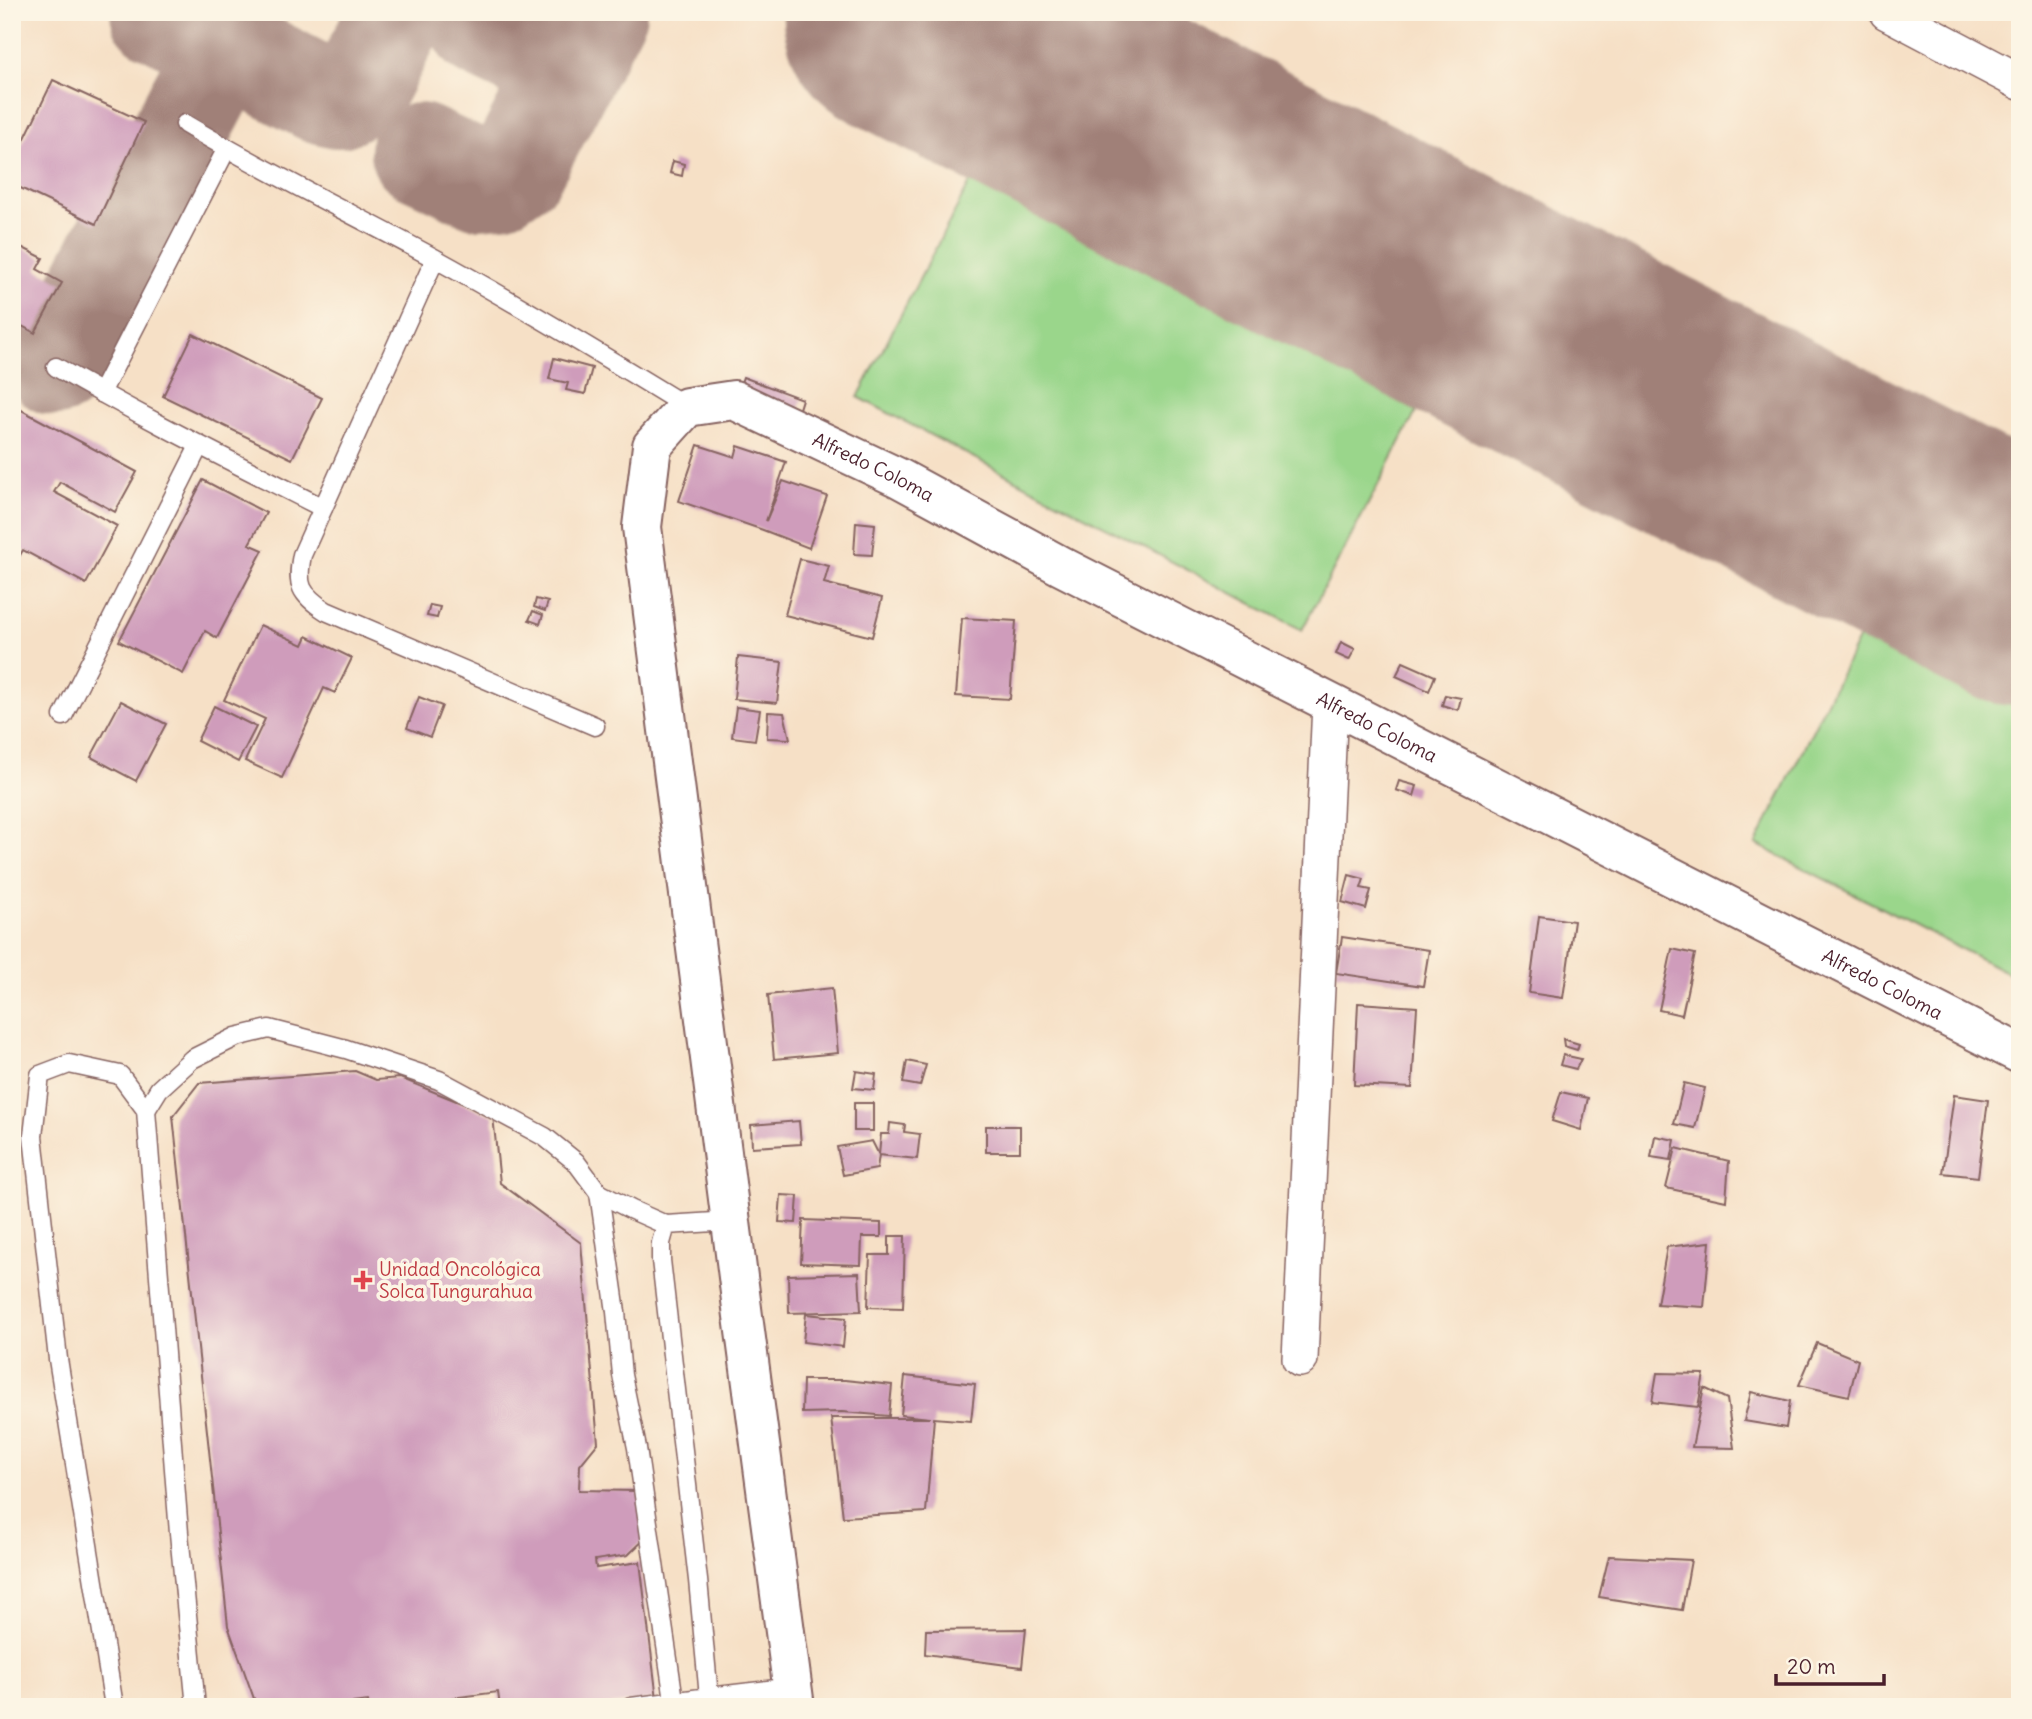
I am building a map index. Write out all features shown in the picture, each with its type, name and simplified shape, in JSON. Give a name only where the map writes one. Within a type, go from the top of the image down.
[{"type":"street","points":[[1887,12],[2020,82]]},
{"type":"street","name":"Alfredo Coloma","points":[[687,407],[734,400],[899,478],[1061,566],[2020,1054]]},
{"type":"street","points":[[687,407],[652,446],[642,527],[794,1697]]},
{"type":"street","points":[[1300,1359],[1330,704]]},
{"type":"lane","points":[[185,124],[436,258],[687,407]]},
{"type":"lane","points":[[101,393],[227,148]]},
{"type":"lane","points":[[436,258],[302,555],[298,575],[302,590],[310,601],[326,611],[595,726]]},
{"type":"lane","points":[[56,367],[200,446],[323,508]]},
{"type":"lane","points":[[63,716],[200,446]]},
{"type":"lane","points":[[146,1110],[159,1088],[192,1059],[236,1037],[269,1029],[346,1049],[439,1080],[545,1137],[576,1162],[599,1193],[666,1225],[731,1221]]},
{"type":"lane","points":[[116,1707],[58,1359],[33,1136],[40,1075],[69,1064],[120,1075],[146,1110],[179,1533],[196,1707]]},
{"type":"lane","points":[[599,1193],[622,1376],[637,1448],[674,1700]]},
{"type":"lane","points":[[666,1225],[661,1243],[661,1260],[709,1696]]},
{"type":"lane","points":[[631,1707],[709,1696],[794,1697]]},
{"type":"green space","points":[[978,167],[1422,401],[1302,630],[858,397]]},
{"type":"green space","points":[[1880,595],[2020,665],[2020,979],[1756,844]]},
{"type":"building","points":[[53,80],[144,122],[96,224],[12,184],[12,165]]},
{"type":"building","points":[[673,161],[684,164],[682,176],[670,173]]},
{"type":"building","points":[[15,244],[43,258],[37,269],[62,283],[35,333],[12,321],[12,250]]},
{"type":"building","points":[[193,334],[322,398],[292,459],[163,396]]},
{"type":"building","points":[[554,358],[592,368],[585,394],[566,390],[568,383],[549,379]]},
{"type":"building","points":[[743,377],[802,399],[798,412],[738,391]]},
{"type":"building","points":[[12,405],[137,472],[115,512],[60,482],[54,492],[117,526],[86,584],[23,550],[12,569]]},
{"type":"building","points":[[698,445],[735,457],[738,446],[786,462],[766,521],[783,481],[827,496],[809,548],[679,501]]},
{"type":"building","points":[[203,480],[266,513],[249,544],[263,550],[217,638],[205,631],[183,674],[119,641]]},
{"type":"building","points":[[856,522],[875,524],[872,555],[854,554]]},
{"type":"building","points":[[800,559],[829,566],[824,583],[882,598],[872,637],[785,615]]},
{"type":"building","points":[[536,599],[548,602],[545,611],[534,607]]},
{"type":"building","points":[[430,605],[440,607],[437,618],[427,616]]},
{"type":"building","points":[[533,611],[543,615],[540,624],[529,620]]},
{"type":"building","points":[[962,618],[1016,621],[1010,699],[956,696]]},
{"type":"building","points":[[260,625],[303,645],[307,636],[352,658],[335,693],[324,688],[282,778],[245,761],[265,719],[224,700]]},
{"type":"building","points":[[1341,642],[1355,649],[1349,660],[1336,654]]},
{"type":"building","points":[[738,657],[782,662],[777,703],[734,699]]},
{"type":"building","points":[[1403,662],[1435,676],[1429,691],[1396,676]]},
{"type":"building","points":[[1445,695],[1461,698],[1458,710],[1442,705]]},
{"type":"building","points":[[419,697],[442,706],[430,737],[407,728]]},
{"type":"building","points":[[121,701],[166,724],[136,781],[91,757]]},
{"type":"building","points":[[214,706],[256,727],[238,762],[197,741]]},
{"type":"building","points":[[736,707],[760,710],[755,740],[732,737]]},
{"type":"building","points":[[768,712],[784,713],[790,739],[767,738]]},
{"type":"building","points":[[1399,781],[1417,786],[1414,796],[1396,790]]},
{"type":"building","points":[[1349,875],[1364,879],[1361,888],[1371,890],[1366,909],[1342,902]]},
{"type":"building","points":[[1539,916],[1574,921],[1563,998],[1529,993]]},
{"type":"building","points":[[1342,937],[1429,950],[1423,986],[1336,973]]},
{"type":"building","points":[[1672,949],[1695,954],[1682,1015],[1659,1010]]},
{"type":"building","points":[[832,988],[838,1053],[774,1059],[768,995]]},
{"type":"building","points":[[1358,1003],[1417,1007],[1412,1088],[1354,1085]]},
{"type":"building","points":[[1563,1039],[1579,1044],[1577,1050],[1564,1046]]},
{"type":"building","points":[[1563,1055],[1581,1059],[1576,1069],[1560,1065]]},
{"type":"building","points":[[907,1061],[926,1065],[920,1086],[903,1083]]},
{"type":"building","points":[[355,1071],[376,1080],[400,1078],[493,1116],[500,1183],[581,1243],[598,1443],[580,1465],[579,1490],[638,1491],[650,1534],[628,1555],[595,1560],[596,1568],[640,1562],[657,1699],[595,1707],[500,1707],[498,1692],[420,1702],[420,1707],[369,1707],[368,1701],[320,1707],[257,1707],[228,1626],[173,1116],[199,1083]]},
{"type":"building","points":[[856,1071],[876,1074],[874,1090],[853,1088]]},
{"type":"building","points":[[1684,1083],[1705,1088],[1695,1128],[1674,1124]]},
{"type":"building","points":[[1561,1092],[1588,1098],[1581,1130],[1552,1121]]},
{"type":"building","points":[[1954,1095],[1988,1100],[1978,1177],[1943,1173]]},
{"type":"building","points":[[854,1103],[873,1103],[873,1131],[854,1131]]},
{"type":"building","points":[[799,1121],[801,1144],[752,1147],[751,1125]]},
{"type":"building","points":[[890,1123],[905,1125],[904,1132],[920,1134],[917,1159],[879,1155],[881,1134],[889,1134]]},
{"type":"building","points":[[986,1126],[1020,1126],[1020,1152],[986,1152]]},
{"type":"building","points":[[1655,1136],[1675,1140],[1671,1160],[1651,1157]]},
{"type":"building","points":[[872,1141],[879,1155],[877,1169],[843,1175],[837,1147]]},
{"type":"building","points":[[1676,1148],[1729,1161],[1726,1201],[1666,1188]]},
{"type":"building","points":[[781,1195],[798,1196],[796,1223],[779,1222]]},
{"type":"building","points":[[803,1220],[881,1223],[881,1237],[862,1237],[861,1265],[801,1263]]},
{"type":"building","points":[[889,1236],[905,1236],[903,1308],[868,1307],[870,1255],[889,1255]]},
{"type":"building","points":[[1710,1242],[1704,1307],[1657,1304],[1667,1247]]},
{"type":"building","points":[[859,1273],[861,1311],[789,1313],[788,1275]]},
{"type":"building","points":[[806,1314],[846,1318],[843,1347],[803,1342]]},
{"type":"building","points":[[1817,1343],[1858,1360],[1849,1396],[1799,1385]]},
{"type":"building","points":[[1657,1373],[1704,1374],[1698,1407],[1652,1402]]},
{"type":"building","points":[[905,1376],[975,1384],[971,1421],[934,1418],[926,1512],[843,1517],[831,1418],[930,1418],[901,1415]]},
{"type":"building","points":[[803,1380],[845,1380],[892,1385],[889,1416],[842,1412],[802,1413]]},
{"type":"building","points":[[1704,1388],[1727,1399],[1734,1448],[1692,1447]]},
{"type":"building","points":[[1751,1392],[1790,1401],[1786,1428],[1744,1421]]},
{"type":"building","points":[[1609,1556],[1691,1560],[1682,1610],[1599,1597]]},
{"type":"building","points":[[1026,1629],[1022,1667],[925,1654],[926,1630]]},
{"type":"taxiway","points":[[56,367],[217,63],[213,45],[199,32],[159,12]]},
{"type":"taxiway","points":[[217,63],[239,59],[261,64],[319,94],[338,99],[353,91],[364,78],[398,12]]},
{"type":"taxiway","points":[[419,152],[479,180],[500,178],[517,166],[598,12]]},
{"type":"taxiway","points":[[481,29],[542,58],[558,57],[584,39]]},
{"type":"runway","points":[[905,12],[2020,584]]},
{"type":"place","name":"Unidad Oncológica Solca Tungurahua","points":[[363,1280]]}]
